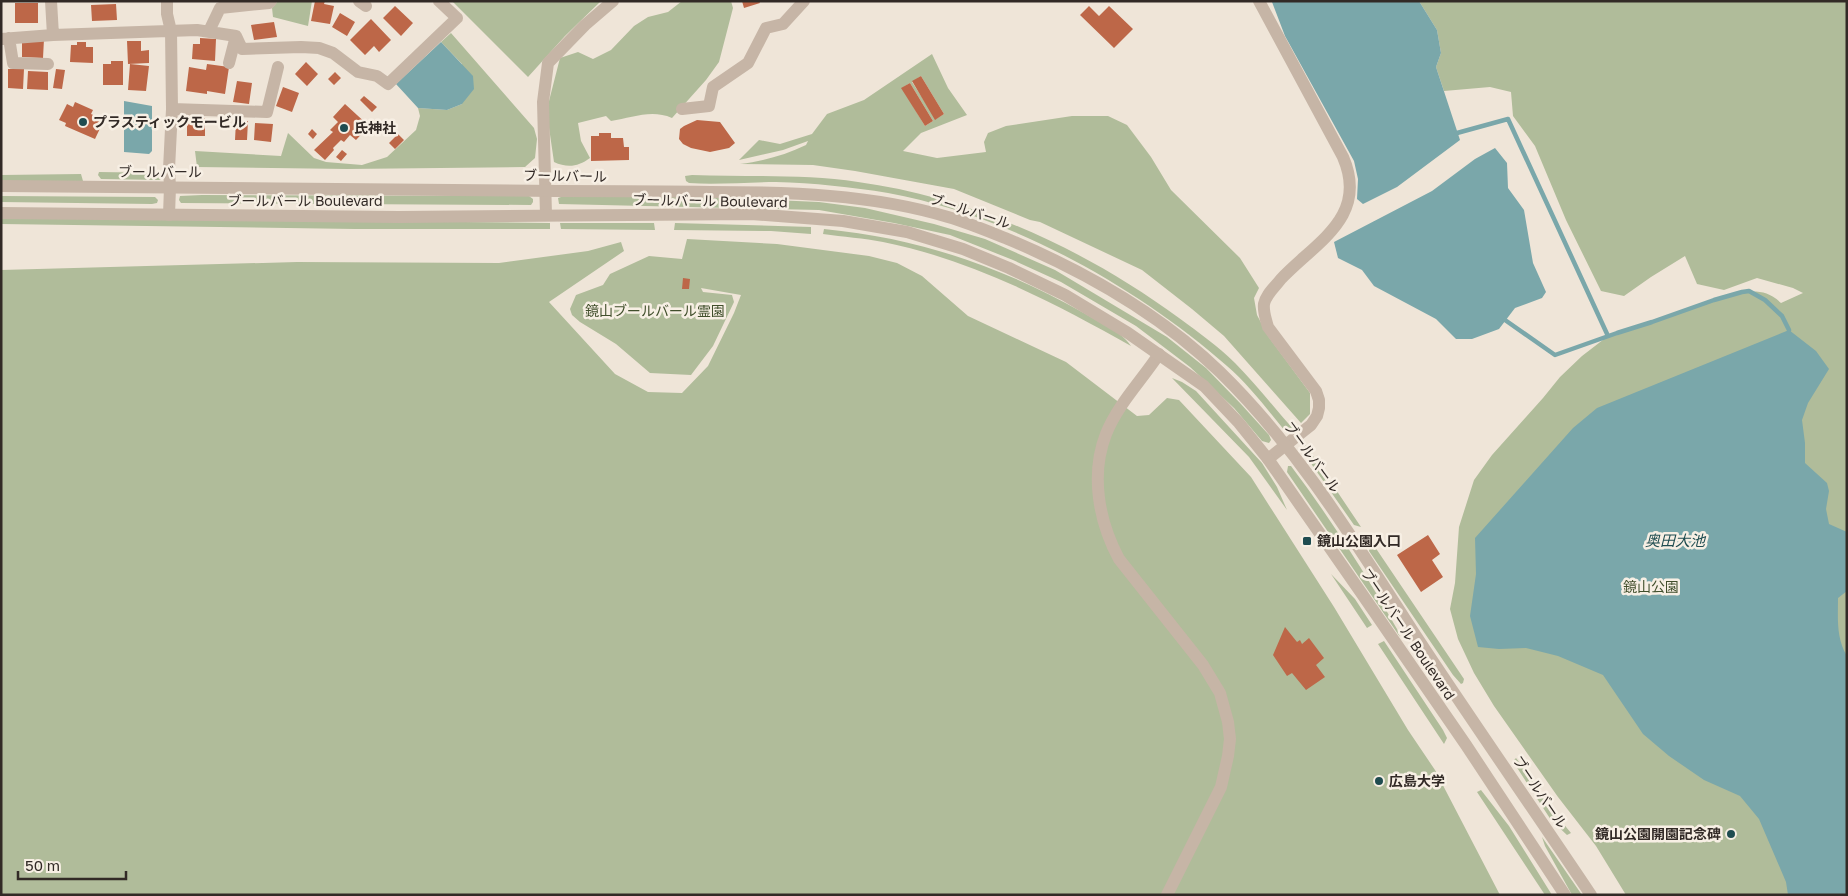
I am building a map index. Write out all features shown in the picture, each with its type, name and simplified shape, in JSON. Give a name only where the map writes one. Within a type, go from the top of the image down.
[{"type":"street","points":[[51,1],[52,35]]},
{"type":"street","points":[[167,1],[167,14],[171,31],[172,109],[169,215]]},
{"type":"street","points":[[209,31],[220,8],[269,4],[271,1]]},
{"type":"street","points":[[236,36],[242,49],[301,46],[319,48],[333,53],[358,72],[377,76],[388,84],[457,18],[439,1]]},
{"type":"street","points":[[546,216],[543,102],[548,63],[600,8],[613,1]]},
{"type":"street","points":[[682,109],[709,106],[713,86],[748,63],[766,28],[783,24],[804,1]]},
{"type":"street","points":[[1259,1],[1343,157],[1350,180],[1349,200],[1346,211],[1335,227],[1318,246],[1272,289],[1264,305],[1268,327],[1316,391],[1319,400],[1319,408],[1311,425],[1268,459]]},
{"type":"street","points":[[48,64],[13,63],[5,38],[197,30],[236,36]]},
{"type":"street","points":[[229,63],[236,36]]},
{"type":"street","points":[[172,109],[267,112],[278,67]]},
{"type":"street","name":"ブールバール","points":[[1,186],[811,194],[897,205],[956,219],[1040,252],[1139,308],[1178,335],[1218,370],[1253,406],[1286,445],[1354,542],[1591,895]]},
{"type":"street","name":"ブールバール Boulevard","points":[[1,213],[399,217],[751,214],[843,222],[906,232],[963,249],[1009,268],[1065,295],[1128,333],[1204,386],[1239,423],[1268,459],[1466,746],[1565,895]]},
{"type":"street","points":[[1159,354],[1125,400],[1106,433],[1098,473],[1101,514],[1111,544],[1130,576],[1197,657],[1220,693],[1228,722],[1230,739],[1221,787],[1167,895]]},
{"type":"green space","points":[[278,1],[312,1],[308,26],[273,17],[272,8]]},
{"type":"green space","points":[[452,1],[601,1],[565,36],[528,77]]},
{"type":"green space","points":[[682,1],[731,1],[733,8],[719,62],[706,80],[672,118],[664,115],[649,114],[611,121],[606,116],[578,123],[581,141],[590,158],[572,166],[554,162],[547,114],[560,58],[578,52],[593,59],[611,50],[634,26],[648,17],[668,12]]},
{"type":"green space","name":"鏡山公園","points":[[1419,1],[1847,1],[1847,895],[1626,895],[1596,846],[1558,797],[1494,706],[1474,673],[1458,639],[1450,609],[1455,583],[1459,527],[1474,480],[1492,455],[1560,377],[1582,356],[1608,336],[1742,292],[1763,293],[1772,296],[1781,303],[1803,293],[1793,288],[1757,278],[1724,290],[1697,284],[1685,256],[1624,296],[1601,291],[1566,220],[1535,146],[1513,116],[1511,92],[1490,87],[1444,91],[1436,67],[1441,53],[1437,30]]},
{"type":"green space","points":[[451,33],[534,128],[537,139],[535,158],[525,167],[347,169],[197,167],[195,151],[281,156],[288,133],[314,158],[326,162],[362,165],[387,157],[416,130],[420,116],[418,108],[447,110],[462,104],[462,64],[441,42]]},
{"type":"green space","points":[[932,54],[948,88],[967,115],[921,133],[903,151],[937,158],[986,152],[984,142],[988,133],[1006,126],[1072,116],[1108,116],[1127,125],[1151,157],[1171,190],[1240,258],[1259,288],[1254,298],[1257,315],[1268,336],[1310,393],[1310,414],[1301,423],[1224,336],[1142,270],[1040,222],[1030,220],[954,189],[813,165],[740,164],[774,157],[806,145],[808,141],[783,150],[739,160],[759,140],[780,144],[812,134],[827,114],[864,100]],"holes":[[[921,76],[944,114],[936,119],[912,82]],[[910,83],[933,121],[925,126],[902,88]]]},
{"type":"green space","points":[[99,172],[165,173],[163,178],[159,180],[101,179],[98,175]]},
{"type":"green space","points":[[81,174],[83,181],[1,181],[1,175]]},
{"type":"green space","points":[[685,176],[796,177],[858,182],[944,200],[1027,230],[1106,270],[1143,293],[1201,334],[1235,363],[1295,431],[1290,433],[1285,431],[1258,397],[1235,373],[1191,336],[1153,308],[1069,258],[1024,236],[934,203],[888,193],[790,183],[689,183],[686,181]]},
{"type":"green space","points":[[1,196],[155,197],[158,200],[157,203],[152,204],[1,202]]},
{"type":"green space","points":[[180,196],[529,196],[533,199],[533,202],[531,205],[181,203],[179,200]]},
{"type":"green space","points":[[705,197],[819,202],[865,208],[934,224],[985,239],[1055,270],[1167,337],[1206,368],[1269,435],[1271,440],[1269,443],[1262,441],[1234,408],[1190,367],[1136,326],[1061,282],[1013,260],[950,235],[819,210],[559,204],[558,198]]},
{"type":"green space","points":[[1,217],[550,223],[550,229],[355,229],[1,224]]},
{"type":"green space","points":[[560,223],[654,223],[655,230],[561,229]]},
{"type":"green space","points":[[675,223],[811,227],[811,234],[771,231],[674,230]]},
{"type":"green space","points":[[824,229],[892,239],[925,247],[989,268],[1051,296],[1102,323],[1121,335],[1131,346],[1042,299],[980,271],[916,250],[876,241],[823,234]]},
{"type":"green space","name":"鏡山ブールバール霊園","points":[[687,239],[777,244],[869,256],[897,263],[922,276],[968,316],[1066,362],[1137,416],[1149,415],[1167,398],[1179,400],[1251,477],[1334,607],[1408,730],[1435,770],[1500,895],[1,895],[1,270],[297,262],[499,263],[588,251],[621,242],[624,251],[549,302],[615,374],[648,392],[682,393],[708,366],[741,295],[701,288],[703,292],[732,295],[734,302],[713,346],[691,375],[650,373],[616,344],[580,322],[572,315],[570,309],[576,295],[603,285],[610,274],[649,256],[682,259]]},
{"type":"green space","points":[[1172,378],[1196,391],[1262,463],[1277,487],[1287,510],[1249,457]]},
{"type":"green space","points":[[1304,442],[1361,527],[1354,525],[1303,452]]},
{"type":"green space","points":[[1288,466],[1291,466],[1320,505],[1347,546],[1385,608],[1400,637],[1287,472]]},
{"type":"green space","points":[[1373,544],[1464,679],[1463,683],[1461,684],[1453,675],[1369,551],[1370,546]]},
{"type":"green space","points":[[1331,574],[1355,599],[1372,625],[1367,628]]},
{"type":"green space","points":[[1384,641],[1443,730],[1447,738],[1444,744],[1378,644]]},
{"type":"green space","points":[[1516,758],[1530,776],[1547,804],[1571,833],[1567,835],[1551,820],[1514,763],[1513,761]]},
{"type":"green space","points":[[1481,790],[1509,826],[1552,895],[1545,895],[1477,792]]},
{"type":"green space","points":[[1542,837],[1582,895],[1572,895]]},
{"type":"water","points":[[1419,1],[1437,30],[1441,53],[1436,67],[1460,140],[1397,187],[1363,204],[1357,199],[1358,179],[1354,161],[1285,36],[1272,2]]},
{"type":"water","points":[[441,42],[473,76],[474,89],[462,104],[447,110],[418,108],[396,84]]},
{"type":"water","points":[[124,101],[152,106],[152,151],[149,154],[124,152]]},
{"type":"water","points":[[1495,148],[1507,163],[1508,188],[1524,210],[1533,263],[1546,292],[1542,298],[1515,308],[1499,329],[1472,339],[1456,339],[1436,319],[1374,286],[1362,270],[1338,258],[1334,242],[1432,191],[1475,159]]},
{"type":"water","name":"奥田大池","points":[[1789,330],[1816,351],[1829,369],[1808,403],[1802,420],[1805,463],[1827,483],[1829,491],[1826,509],[1829,524],[1847,532],[1847,591],[1838,598],[1838,628],[1843,649],[1847,656],[1847,895],[1788,895],[1786,882],[1759,819],[1740,796],[1704,780],[1669,756],[1643,734],[1603,675],[1558,656],[1526,648],[1499,649],[1478,647],[1470,616],[1476,574],[1475,538],[1573,428],[1597,408]]},
{"type":"building","points":[[315,1],[325,1],[324,4],[334,6],[330,24],[311,21]]},
{"type":"building","points":[[742,1],[759,1],[760,3],[744,8]]},
{"type":"building","points":[[15,3],[38,3],[38,23],[15,23]]},
{"type":"building","points":[[116,4],[117,20],[92,21],[91,5]]},
{"type":"building","points":[[395,6],[413,23],[401,36],[383,18]]},
{"type":"building","points":[[1089,6],[1099,16],[1109,6],[1133,29],[1114,48],[1080,15]]},
{"type":"building","points":[[340,13],[355,22],[347,36],[332,27]]},
{"type":"building","points":[[371,19],[391,40],[379,52],[374,46],[365,55],[350,40]]},
{"type":"building","points":[[274,22],[277,37],[254,40],[251,25]]},
{"type":"building","points":[[200,38],[216,39],[215,61],[192,59],[193,44],[200,44]]},
{"type":"building","points":[[44,39],[43,58],[22,57],[22,41]]},
{"type":"building","points":[[127,41],[141,41],[141,51],[149,50],[149,63],[128,64]]},
{"type":"building","points":[[77,42],[86,42],[86,47],[93,47],[93,63],[70,62],[71,45],[77,45]]},
{"type":"building","points":[[111,61],[123,61],[123,85],[103,85],[103,64],[111,64]]},
{"type":"building","points":[[306,62],[318,74],[307,86],[295,74]]},
{"type":"building","points":[[130,64],[149,66],[146,91],[128,90]]},
{"type":"building","points":[[207,64],[229,67],[225,94],[207,91],[207,94],[186,91],[189,67],[206,70]]},
{"type":"building","points":[[8,69],[24,69],[23,89],[8,88]]},
{"type":"building","points":[[56,69],[65,70],[62,89],[53,88]]},
{"type":"building","points":[[28,71],[48,72],[48,90],[27,89]]},
{"type":"building","points":[[335,72],[341,78],[334,85],[328,79]]},
{"type":"building","points":[[921,76],[944,114],[935,120],[912,81]]},
{"type":"building","points":[[237,81],[252,83],[249,104],[233,102]]},
{"type":"building","points":[[910,83],[933,121],[925,126],[901,88]]},
{"type":"building","points":[[283,87],[299,93],[292,112],[276,106]]},
{"type":"building","points":[[364,96],[377,107],[372,112],[360,100]]},
{"type":"building","name":"プラスティックモービル","points":[[75,102],[93,110],[91,114],[104,120],[95,139],[65,126],[66,123],[59,120],[67,104],[73,107]]},
{"type":"building","points":[[345,104],[369,126],[356,140],[350,135],[344,142],[341,140],[325,160],[314,150],[333,132],[330,130],[338,122],[333,117]]},
{"type":"building","points":[[187,118],[205,118],[205,136],[187,136]]},
{"type":"building","points":[[697,120],[720,122],[735,143],[729,148],[710,152],[691,148],[683,144],[679,139],[680,129]]},
{"type":"building","points":[[236,121],[248,121],[247,140],[235,140]]},
{"type":"building","points":[[255,123],[273,124],[271,142],[254,140]]},
{"type":"building","points":[[312,129],[317,134],[313,139],[308,134]]},
{"type":"building","points":[[599,133],[611,133],[611,138],[623,138],[624,147],[629,147],[629,160],[591,161],[591,136],[599,136]]},
{"type":"building","points":[[398,134],[404,140],[395,149],[389,143]]},
{"type":"building","points":[[342,150],[347,154],[341,161],[336,157]]},
{"type":"building","points":[[683,278],[690,279],[689,289],[682,289]]},
{"type":"building","points":[[1428,535],[1440,554],[1432,560],[1443,577],[1421,592],[1397,555]]},
{"type":"building","points":[[1285,627],[1297,642],[1300,640],[1302,644],[1309,638],[1324,658],[1316,665],[1325,677],[1306,690],[1292,673],[1287,676],[1273,655]]},
{"type":"waterway","points":[[1457,133],[1508,119],[1608,336]]},
{"type":"waterway","points":[[1505,320],[1555,355],[1714,300],[1749,291],[1765,300],[1782,316],[1789,330]]},
{"type":"place","name":"プラスティックモービル","points":[[83,122]]},
{"type":"place","name":"氏神社","points":[[344,128]]},
{"type":"place","name":"鏡山公園入口","points":[[1307,541]]},
{"type":"place","name":"広島大学","points":[[1379,781]]},
{"type":"place","name":"鏡山公園開園記念碑","points":[[1731,834]]}]
